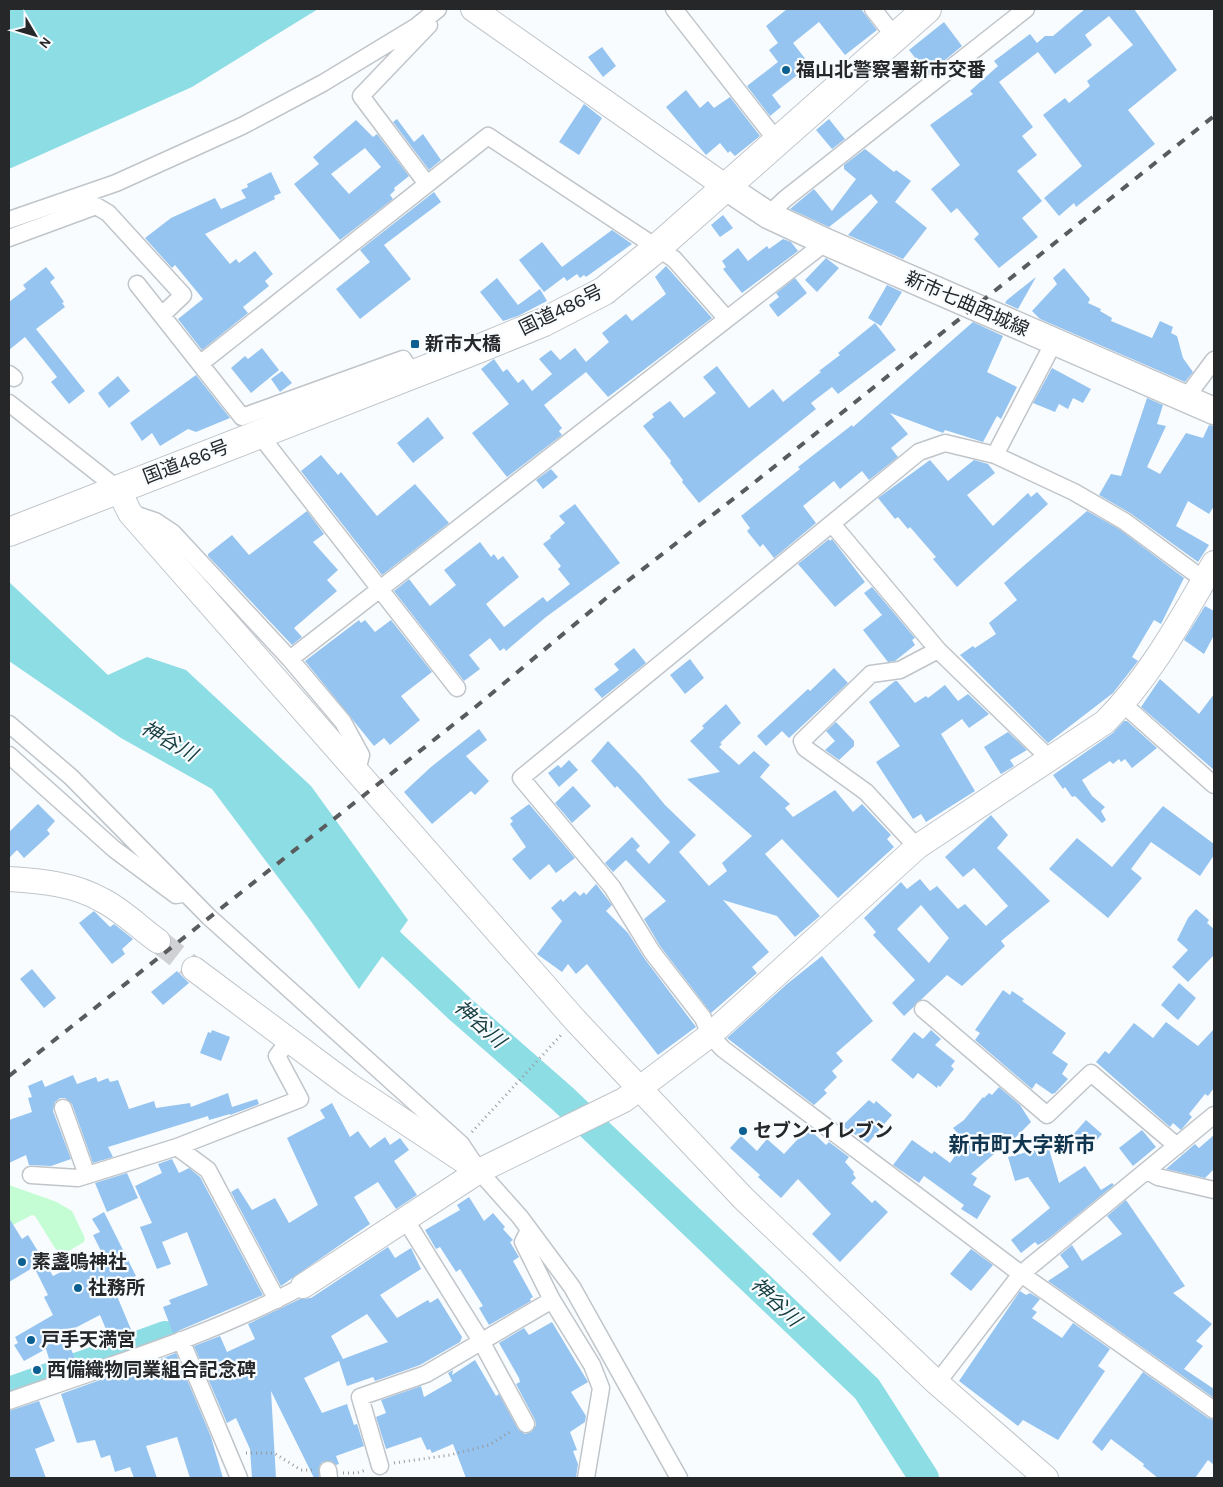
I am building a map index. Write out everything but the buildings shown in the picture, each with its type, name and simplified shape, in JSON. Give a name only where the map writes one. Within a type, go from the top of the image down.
[{"type":"highway","name":"国道486号","points":[[9,532],[544,322],[604,291],[657,248],[927,9]]},
{"type":"main road","name":"新市七曲西城線","points":[[726,187],[768,215],[826,242],[1214,411]]},
{"type":"street","points":[[9,220],[116,183],[242,126],[323,83],[417,26],[439,9],[442,11],[361,96],[427,184]]},
{"type":"street","points":[[473,9],[726,187]]},
{"type":"street","points":[[674,9],[777,141]]},
{"type":"street","points":[[873,9],[895,37]]},
{"type":"street","points":[[768,215],[785,199],[1026,9]]},
{"type":"street","points":[[200,363],[488,136],[674,259],[727,318]]},
{"type":"street","points":[[9,238],[96,206],[108,213],[183,295],[162,315]]},
{"type":"street","points":[[290,658],[826,242]]},
{"type":"street","points":[[137,284],[242,417],[402,359],[413,374]]},
{"type":"street","points":[[995,455],[1054,342]]},
{"type":"street","points":[[1185,398],[1214,360]]},
{"type":"street","points":[[9,403],[118,489],[130,513],[575,1020],[632,1094],[937,1383],[1046,1478]]},
{"type":"street","points":[[259,434],[457,688]]},
{"type":"street","points":[[9,1401],[181,1340],[278,1300],[303,1286],[479,1171],[632,1094],[710,1035],[917,847],[1105,722],[1124,704],[1155,663],[1209,571],[1074,492],[995,455],[945,443],[919,452],[521,778],[612,887],[652,952],[704,1018],[710,1035],[723,1049],[778,1093],[1021,1274],[1214,1410]]},
{"type":"street","points":[[130,513],[155,521],[172,533],[290,658],[343,722],[361,756],[357,771]]},
{"type":"street","points":[[832,524],[938,650],[1050,759]]},
{"type":"street","points":[[917,847],[866,792],[805,748],[802,741],[871,674],[900,670],[938,650]]},
{"type":"street","points":[[1124,704],[1214,785]]},
{"type":"street","points":[[9,724],[71,777],[217,924],[461,1144],[479,1171],[529,1230],[572,1287],[679,1478]]},
{"type":"street","points":[[9,755],[114,849],[176,895],[187,892]]},
{"type":"street","points":[[9,879],[42,881],[75,888],[96,897],[158,941]]},
{"type":"street","points":[[194,969],[349,1085],[479,1171]]},
{"type":"street","points":[[923,1009],[1047,1114],[1091,1073],[1177,1146]]},
{"type":"street","points":[[31,1175],[78,1178],[177,1147],[300,1099],[276,1056],[289,1040]]},
{"type":"street","points":[[63,1108],[87,1175]]},
{"type":"street","points":[[937,1383],[1021,1274],[1214,1115]]},
{"type":"street","points":[[177,1147],[208,1170],[278,1300]]},
{"type":"street","points":[[1147,1171],[1158,1176],[1214,1190]]},
{"type":"street","points":[[405,1219],[481,1342],[526,1424]]},
{"type":"street","points":[[529,1230],[523,1242],[552,1300],[592,1365],[601,1388],[586,1478]]},
{"type":"street","points":[[380,1466],[360,1397],[426,1374],[552,1300]]},
{"type":"street","points":[[181,1340],[239,1478]]},
{"type":"path","points":[[461,1144],[575,1020]]},
{"type":"green space","points":[[9,1185],[57,1202],[72,1211],[85,1238],[84,1242],[62,1255],[58,1253],[35,1216],[32,1215],[9,1227]]},
{"type":"water","points":[[9,9],[318,9],[192,87],[9,169]]},
{"type":"water","points":[[9,582],[108,675],[147,657],[186,670],[311,786],[408,920],[359,989],[212,789],[121,738],[9,661]]},
{"type":"waterway","name":"神谷川","points":[[366,911],[390,943],[460,1009],[563,1099],[867,1389],[924,1478]]},
{"type":"waterway","points":[[9,1392],[165,1336]]},
{"type":"tunnel","points":[[158,941],[194,969]]},
{"type":"railway","points":[[9,1076],[473,709],[616,590],[755,482],[1214,116]]},
{"type":"place","name":"福山北警察署新市交番","points":[[786,70]]},
{"type":"place","name":"新市大橋","points":[[415,344]]},
{"type":"place","name":"セブン-イレブン","points":[[743,1131]]},
{"type":"place","name":"素盞嗚神社","points":[[22,1262]]},
{"type":"place","name":"社務所","points":[[78,1288]]},
{"type":"place","name":"戸手天満宮","points":[[31,1340]]},
{"type":"place","name":"西備織物同業組合記念碑","points":[[37,1370]]},
{"type":"district","name":"新市町大字新市","points":[[1022,1145]]}]
